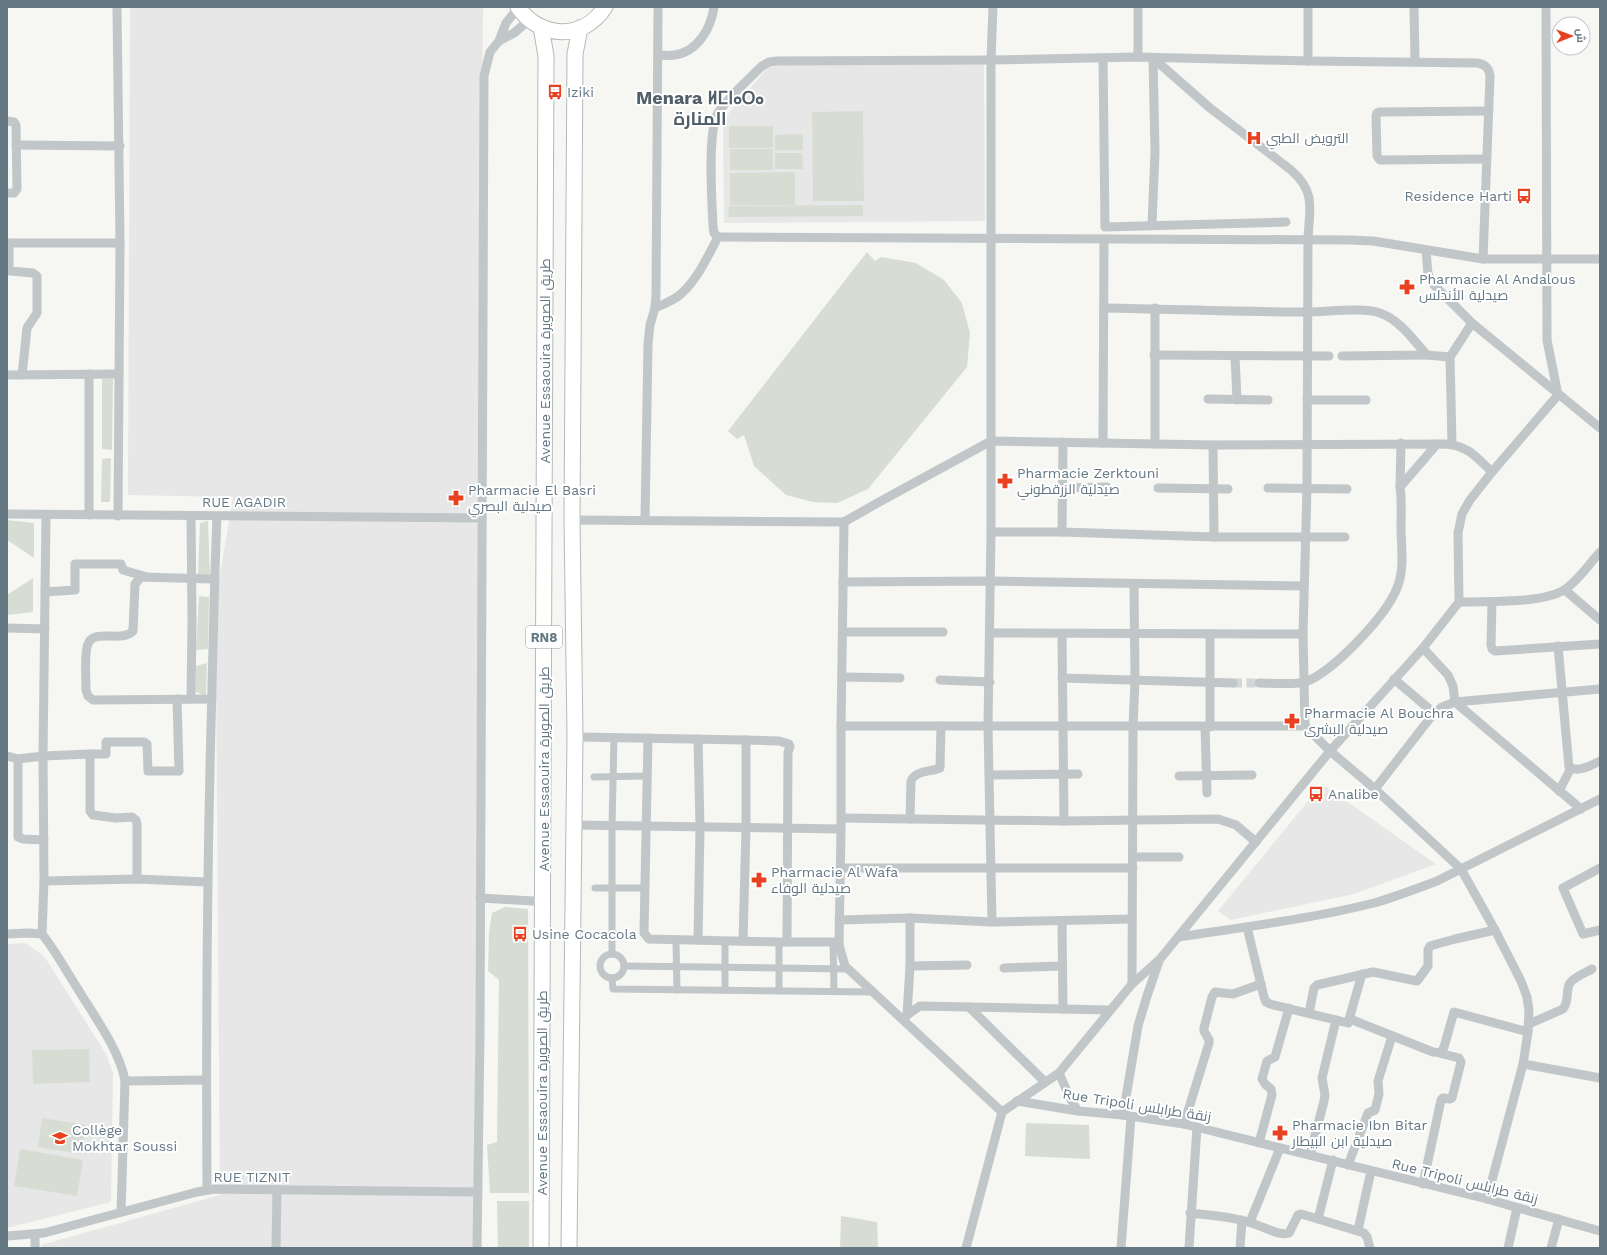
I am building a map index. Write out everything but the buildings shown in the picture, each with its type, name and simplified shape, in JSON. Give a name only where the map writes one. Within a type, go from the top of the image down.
[{"type":"main road","points":[[518,7],[535,24],[560,32],[580,28],[592,22],[605,7]]},
{"type":"main road","name":"Avenue Essaouira طريق الصويرة","points":[[535,24],[546,56],[541,1248]]},
{"type":"main road","name":"Avenue Essaouira طريق الصويرة","points":[[569,1248],[575,736],[572,520],[575,54],[580,28]]},
{"type":"street","points":[[117,7],[120,146],[118,516]]},
{"type":"street","points":[[477,1248],[484,76],[490,52],[499,40],[506,23],[518,7]]},
{"type":"street","points":[[645,520],[648,344],[650,324],[655,308],[656,295],[658,7]]},
{"type":"street","points":[[658,55],[675,55],[691,48],[702,39],[710,25],[714,7]]},
{"type":"street","points":[[992,922],[988,726],[990,682],[991,60],[993,7]]},
{"type":"street","points":[[1138,7],[1138,57]]},
{"type":"street","points":[[1308,7],[1308,61]]},
{"type":"street","points":[[1414,7],[1415,62]]},
{"type":"street","points":[[1546,7],[1547,340],[1558,395]]},
{"type":"street","points":[[499,40],[535,24]]},
{"type":"street","points":[[1483,259],[1490,76],[1487,67],[1477,63],[1138,57],[991,60],[777,61],[769,62],[762,66],[725,103],[717,115],[713,128],[712,226],[714,233],[718,237],[1373,241],[1483,259],[1600,259]]},
{"type":"street","points":[[1103,58],[1105,227],[1286,222]]},
{"type":"street","points":[[1152,226],[1155,152],[1153,58]]},
{"type":"street","points":[[1153,58],[1210,108],[1301,179],[1307,188],[1310,200],[1307,312],[1307,488],[1303,634],[1305,726],[1330,751],[1375,789],[1460,869],[1495,930],[1521,981],[1527,997],[1528,1028],[1523,1064],[1487,1200]]},
{"type":"street","points":[[1486,159],[1380,160],[1377,156],[1376,116],[1379,112],[1489,111]]},
{"type":"street","points":[[7,121],[14,122],[16,125],[17,189],[14,193],[7,193]]},
{"type":"street","points":[[16,145],[120,146]]},
{"type":"street","points":[[655,308],[683,293],[708,258],[718,237]]},
{"type":"street","points":[[1103,443],[1105,308],[1104,239]]},
{"type":"street","points":[[22,375],[27,328],[37,313],[37,276],[33,272],[10,271],[8,243],[120,243]]},
{"type":"street","points":[[1426,250],[1429,279],[1434,285],[1472,323],[1600,428]]},
{"type":"street","points":[[1105,308],[1379,312],[1388,316],[1398,324],[1427,355]]},
{"type":"street","points":[[1155,308],[1155,444]]},
{"type":"street","points":[[1452,444],[1450,357],[1472,323]]},
{"type":"street","points":[[1154,355],[1329,356]]},
{"type":"street","points":[[1342,356],[1427,355],[1450,357]]},
{"type":"street","points":[[1236,356],[1237,400]]},
{"type":"street","points":[[89,374],[89,515]]},
{"type":"street","points":[[7,375],[119,374]]},
{"type":"street","points":[[966,1248],[1002,1112],[1059,1073],[1132,984],[1160,959],[1330,751],[1423,648],[1459,602],[1458,533],[1460,519],[1470,500],[1492,472],[1558,395]]},
{"type":"street","points":[[1208,399],[1268,400]]},
{"type":"street","points":[[1307,400],[1366,400]]},
{"type":"street","points":[[572,520],[844,522],[991,441],[1155,444],[1452,444],[1462,446],[1492,472]]},
{"type":"street","points":[[1062,532],[1061,488],[1063,442]]},
{"type":"street","points":[[1259,683],[1303,682],[1322,673],[1342,658],[1391,600],[1398,587],[1401,574],[1401,443]]},
{"type":"street","points":[[1213,444],[1214,537]]},
{"type":"street","points":[[1400,488],[1438,444]]},
{"type":"street","points":[[1061,488],[1107,487]]},
{"type":"street","points":[[1158,488],[1228,489]]},
{"type":"street","points":[[1268,488],[1347,489]]},
{"type":"street","name":"RUE AGADIR","points":[[7,514],[482,518]]},
{"type":"street","points":[[46,515],[43,756],[44,881],[42,934],[52,947],[101,1026],[120,1063],[125,1081],[121,1212]]},
{"type":"street","points":[[191,516],[191,699]]},
{"type":"street","points":[[207,1190],[207,882],[214,579],[217,516]]},
{"type":"street","points":[[834,991],[834,968],[839,920],[842,818],[841,726],[844,522]]},
{"type":"street","points":[[991,532],[1062,532],[1214,537],[1345,537]]},
{"type":"street","points":[[1459,602],[1492,602],[1540,598],[1553,595],[1564,590],[1600,552]]},
{"type":"street","points":[[45,592],[75,590],[75,564],[121,564],[123,570],[148,578]]},
{"type":"street","points":[[212,699],[98,701],[90,699],[86,690],[86,650],[88,643],[97,636],[130,634],[133,630],[134,624],[134,584],[141,578],[214,579]]},
{"type":"street","points":[[843,582],[990,581],[1304,586]]},
{"type":"street","points":[[1132,984],[1133,727],[1135,680],[1134,584]]},
{"type":"street","points":[[1564,590],[1600,620]]},
{"type":"street","points":[[1492,602],[1491,645],[1492,649],[1495,651],[1600,644]]},
{"type":"street","points":[[7,628],[45,629]]},
{"type":"street","points":[[843,632],[943,632]]},
{"type":"street","points":[[990,633],[1303,634]]},
{"type":"street","points":[[1062,634],[1064,821]]},
{"type":"street","points":[[1207,793],[1207,727],[1210,683],[1210,634]]},
{"type":"street","points":[[1558,646],[1571,768],[1559,791]]},
{"type":"street","points":[[1423,648],[1451,680],[1455,702],[1581,809]]},
{"type":"street","points":[[842,677],[900,678]]},
{"type":"street","points":[[1062,678],[1233,683]]},
{"type":"street","points":[[1394,679],[1434,713]]},
{"type":"street","points":[[940,680],[990,682]]},
{"type":"street","points":[[1375,789],[1434,713],[1442,707],[1455,702],[1600,689]]},
{"type":"street","points":[[7,756],[18,759],[43,756],[106,754],[106,742],[144,742],[147,744],[148,771],[179,771],[177,699]]},
{"type":"street","points":[[841,726],[1305,726]]},
{"type":"street","points":[[910,819],[911,781],[913,776],[917,773],[929,772],[940,768],[941,726]]},
{"type":"street","points":[[575,736],[779,741],[789,744],[788,829],[783,942],[779,968],[778,991]]},
{"type":"street","points":[[612,954],[614,737]]},
{"type":"street","points":[[648,738],[644,933],[646,937],[649,939],[676,940],[836,944]]},
{"type":"street","points":[[698,738],[700,827],[698,940]]},
{"type":"street","points":[[743,941],[746,828],[746,740]]},
{"type":"street","points":[[90,754],[90,811],[93,815],[116,818],[132,817],[136,820],[137,879]]},
{"type":"street","points":[[18,759],[18,837],[23,839],[44,840]]},
{"type":"street","points":[[1571,768],[1580,769],[1600,761]]},
{"type":"street","points":[[990,775],[1078,774]]},
{"type":"street","points":[[1179,776],[1252,775]]},
{"type":"street","points":[[594,777],[647,776]]},
{"type":"street","points":[[1179,936],[1248,927],[1345,910],[1376,902],[1437,881],[1600,799]]},
{"type":"street","points":[[842,818],[1064,821],[1133,819],[1223,820],[1236,825],[1256,842]]},
{"type":"street","points":[[574,825],[841,829]]},
{"type":"street","points":[[1133,857],[1180,858]]},
{"type":"street","points":[[840,868],[1133,868]]},
{"type":"street","points":[[1600,868],[1563,888],[1583,934],[1600,930]]},
{"type":"street","points":[[44,881],[137,879],[207,882]]},
{"type":"street","points":[[596,888],[645,888]]},
{"type":"street","points":[[480,898],[532,901],[543,900]]},
{"type":"street","points":[[839,920],[910,918],[992,922],[1132,919]]},
{"type":"street","points":[[905,1017],[910,966],[910,918]]},
{"type":"street","points":[[1062,921],[1063,1009]]},
{"type":"street","points":[[1248,927],[1266,1002],[1270,1004],[1348,1023],[1362,974]]},
{"type":"street","points":[[1309,1013],[1315,987],[1362,974],[1376,972],[1417,981],[1428,966],[1428,950],[1430,946],[1495,930]]},
{"type":"street","points":[[7,934],[42,934]]},
{"type":"street","points":[[676,940],[677,990]]},
{"type":"street","points":[[725,941],[725,990]]},
{"type":"street","points":[[836,944],[844,966],[905,1017],[1002,1112]]},
{"type":"street","points":[[612,954],[618,955],[624,966],[620,974],[612,978],[603,974],[600,966],[603,957],[612,954]]},
{"type":"street","points":[[1122,1248],[1127,1116],[1138,1026],[1160,959]]},
{"type":"street","points":[[910,966],[968,965]]},
{"type":"street","points":[[624,966],[849,969]]},
{"type":"street","points":[[1004,968],[1062,966]]},
{"type":"street","points":[[1439,1053],[1444,1047],[1454,1012],[1528,1028],[1563,1009],[1568,1000],[1569,986],[1571,982],[1592,969]]},
{"type":"street","points":[[612,978],[613,989],[874,992]]},
{"type":"street","points":[[1184,1124],[1209,1043],[1204,1028],[1212,997],[1215,992],[1233,994],[1261,984]]},
{"type":"street","points":[[905,1017],[920,1006],[1110,1010]]},
{"type":"street","points":[[969,1007],[1045,1082]]},
{"type":"street","points":[[1259,1143],[1272,1095],[1271,1089],[1262,1079],[1268,1061],[1275,1057],[1289,1008]]},
{"type":"street","points":[[1350,1019],[1434,1052],[1459,1058],[1461,1062],[1452,1098],[1443,1098],[1441,1100],[1423,1184]]},
{"type":"street","points":[[1310,1155],[1325,1096],[1322,1078],[1336,1020]]},
{"type":"street","points":[[1348,1165],[1368,1113],[1374,1110],[1379,1094],[1378,1081],[1392,1036]]},
{"type":"street","points":[[1523,1064],[1600,1078]]},
{"type":"street","points":[[1059,1073],[1070,1098],[1078,1111]]},
{"type":"street","points":[[125,1081],[206,1080]]},
{"type":"street","name":"Rue Tripoli زنقة طرابلس","points":[[1017,1101],[1078,1111],[1184,1124],[1333,1160],[1600,1231]]},
{"type":"street","points":[[1189,1248],[1190,1213],[1197,1127]]},
{"type":"street","points":[[1240,1248],[1246,1221],[1280,1148]]},
{"type":"street","points":[[1318,1219],[1333,1160]]},
{"type":"street","points":[[1358,1230],[1371,1171]]},
{"type":"street","name":"RUE TIZNIT","points":[[7,1236],[44,1233],[207,1190],[478,1192]]},
{"type":"street","points":[[276,1248],[277,1190]]},
{"type":"street","points":[[1508,1248],[1517,1208]]},
{"type":"street","points":[[1190,1213],[1246,1221],[1277,1233],[1286,1234],[1291,1231],[1298,1215],[1301,1214],[1358,1230],[1364,1233],[1367,1237],[1370,1248]]},
{"type":"street","points":[[1551,1248],[1559,1219]]},
{"type":"street","points":[[35,1234],[35,1248]]},
{"type":"shaded area","points":[[130,7],[483,7],[475,1248],[41,1248],[41,1245],[220,1195],[216,667],[219,581],[233,497],[128,495]]},
{"type":"shaded area","points":[[802,63],[984,64],[985,221],[724,223],[723,120],[768,67]]},
{"type":"shaded area","points":[[863,111],[864,201],[813,201],[812,112]]},
{"type":"shaded area","points":[[729,126],[773,126],[773,148],[729,148]]},
{"type":"shaded area","points":[[803,134],[803,150],[775,150],[775,135]]},
{"type":"shaded area","points":[[730,149],[773,149],[773,170],[730,170]]},
{"type":"shaded area","points":[[775,153],[802,153],[803,169],[775,169]]},
{"type":"shaded area","points":[[795,172],[795,205],[730,205],[730,173]]},
{"type":"shaded area","points":[[863,205],[863,216],[728,217],[729,206]]},
{"type":"shaded area","points":[[867,252],[875,261],[881,257],[916,263],[944,280],[962,303],[970,333],[967,367],[868,489],[837,503],[813,502],[786,495],[754,466],[744,435],[737,439],[728,431]]},
{"type":"shaded area","points":[[102,379],[113,379],[112,450],[102,449]]},
{"type":"shaded area","points":[[111,458],[110,502],[101,502],[102,459]]},
{"type":"shaded area","points":[[7,520],[34,523],[34,558],[7,540]]},
{"type":"shaded area","points":[[208,521],[210,574],[198,575],[200,523]]},
{"type":"shaded area","points":[[33,578],[33,612],[7,615],[7,595]]},
{"type":"shaded area","points":[[199,596],[209,597],[208,649],[196,650]]},
{"type":"shaded area","points":[[207,663],[206,696],[196,692],[196,666]]},
{"type":"shaded area","points":[[1322,784],[1436,864],[1354,894],[1231,920],[1218,911]]},
{"type":"shaded area","points":[[505,907],[528,909],[529,1193],[490,1193],[487,1145],[497,1142],[499,980],[488,971],[489,933],[492,913]]},
{"type":"shaded area","name":"Collège Mokhtar Soussi","points":[[25,943],[44,956],[106,1054],[113,1073],[111,1202],[7,1228],[7,944]]},
{"type":"shaded area","points":[[89,1049],[90,1082],[33,1084],[32,1050]]},
{"type":"shaded area","points":[[42,1118],[86,1125],[81,1154],[38,1147]]},
{"type":"shaded area","points":[[1026,1123],[1089,1125],[1090,1159],[1025,1156]]},
{"type":"shaded area","points":[[20,1149],[83,1160],[77,1196],[14,1186]]},
{"type":"shaded area","points":[[497,1201],[529,1201],[529,1248],[498,1248]]},
{"type":"shaded area","points":[[841,1216],[877,1222],[878,1248],[840,1248]]},
{"type":"tunnel","points":[[1233,683],[1259,683]]},
{"type":"place","name":"Iziki","points":[[555,92]]},
{"type":"place","name":"الترويض الطبي","points":[[1254,138]]},
{"type":"place","name":"Residence Harti","points":[[1524,196]]},
{"type":"place","name":"Pharmacie Al Andalous صيدلية الأندلس","points":[[1407,287]]},
{"type":"place","name":"Pharmacie Zerktouni صيدلية الزرقطوني","points":[[1005,481]]},
{"type":"place","name":"Pharmacie El Basri صيدلية البصري","points":[[456,498]]},
{"type":"place","name":"Pharmacie Al Bouchra صيدلية البشرى","points":[[1292,721]]},
{"type":"place","name":"Analibe","points":[[1316,794]]},
{"type":"place","name":"Pharmacie Al Wafa صيدلية الوفاء","points":[[759,880]]},
{"type":"place","name":"Usine Cocacola","points":[[520,934]]},
{"type":"place","name":"Pharmacie Ibn Bitar صيدلية ابن البيطار","points":[[1280,1133]]},
{"type":"place","name":"Collège Mokhtar Soussi","points":[[60,1138]]},
{"type":"district","name":"Menara ⵍⵎⵏⴰⵔⴰ المنارة","points":[[700,108]]}]
